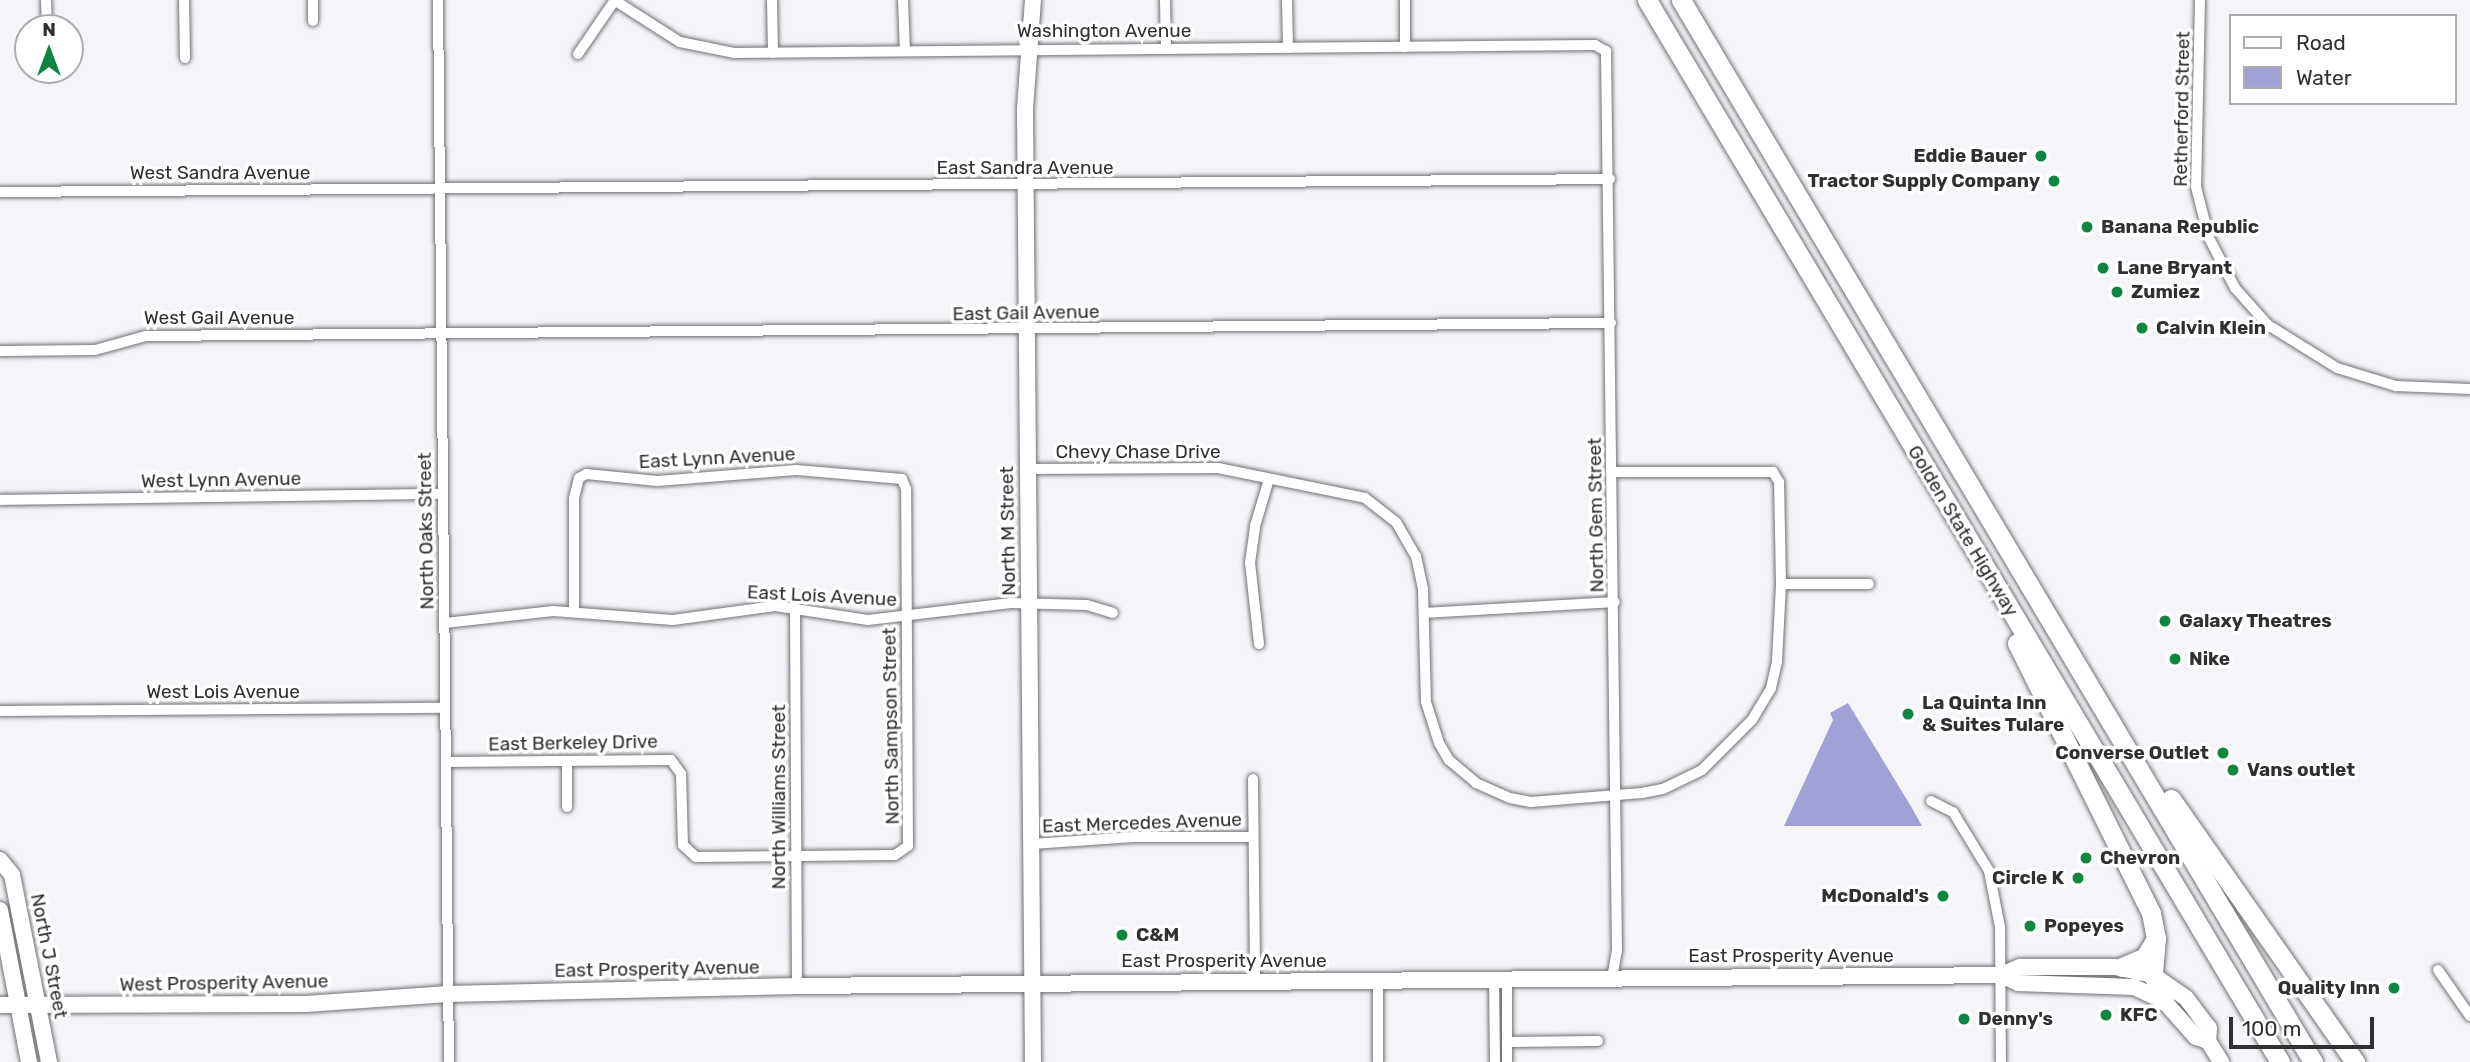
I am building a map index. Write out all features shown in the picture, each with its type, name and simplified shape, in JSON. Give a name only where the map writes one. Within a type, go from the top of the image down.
[{"type":"highway","name":"Golden State Highway","points":[[1647,0],[2280,1062]]},
{"type":"highway","name":"Golden State Highway","points":[[1681,0],[2313,1062]]},
{"type":"highway","points":[[1982,562],[2005,619],[2147,902],[2156,938],[2153,975],[2164,1001]]},
{"type":"highway","points":[[2103,708],[2127,732],[2355,1062]]},
{"type":"highway","points":[[2122,967],[2145,957],[2156,938]]},
{"type":"main road","name":"North M Street","points":[[1033,0],[1027,48],[1025,186],[1033,1062]]},
{"type":"main road","name":"North J Street","points":[[0,862],[12,875],[49,1062]]},
{"type":"main road","name":"North J Street","points":[[0,910],[29,1062]]},
{"type":"main road","name":"East Prosperity Avenue","points":[[448,994],[797,986],[2001,975],[2020,967],[2122,967],[2153,975]]},
{"type":"main road","name":"East Prosperity Avenue","points":[[2001,975],[2018,983],[2125,985],[2164,1001]]},
{"type":"main road","points":[[2153,975],[2196,1009],[2209,1028],[2208,1041],[2221,1062]]},
{"type":"main road","name":"West Prosperity Avenue","points":[[0,1005],[306,1004],[448,994]]},
{"type":"main road","points":[[2164,1001],[2196,1037],[2208,1041]]},
{"type":"street","points":[[184,0],[185,58]]},
{"type":"street","points":[[313,0],[313,21]]},
{"type":"street","name":"North Oaks Street","points":[[438,0],[449,1062]]},
{"type":"street","points":[[578,54],[615,0]]},
{"type":"street","name":"Washington Avenue","points":[[615,0],[656,30],[697,48],[772,53],[1027,48],[1595,45],[1606,51]]},
{"type":"street","points":[[772,0],[772,53]]},
{"type":"street","points":[[903,0],[905,51]]},
{"type":"street","points":[[1165,0],[1166,49]]},
{"type":"street","points":[[1287,0],[1288,48]]},
{"type":"street","points":[[1405,0],[1405,47]]},
{"type":"street","name":"Retherford Street","points":[[2200,0],[2201,92],[2194,151],[2198,201],[2222,267],[2268,325],[2315,358],[2372,381],[2418,389],[2470,389]]},
{"type":"street","name":"North Gem Street","points":[[1606,51],[1615,602],[1617,950],[1612,978]]},
{"type":"street","name":"East Sandra Avenue","points":[[440,189],[1610,179]]},
{"type":"street","name":"West Sandra Avenue","points":[[0,192],[440,189]]},
{"type":"street","name":"East Gail Avenue","points":[[441,335],[1611,323]]},
{"type":"street","name":"West Gail Avenue","points":[[0,351],[95,350],[146,336],[441,335]]},
{"type":"street","name":"Chevy Chase Drive","points":[[1028,469],[1218,468],[1348,492],[1381,509],[1396,522],[1416,556],[1424,613],[1431,726],[1449,760],[1462,773],[1492,792],[1531,802],[1616,795],[1672,785],[1702,770],[1737,739],[1771,688],[1777,661],[1781,584],[1779,482],[1773,472],[1613,472]]},
{"type":"street","name":"East Lynn Avenue","points":[[574,612],[574,498],[579,478],[592,472],[657,481],[796,470],[902,479]]},
{"type":"street","name":"North Sampson Street","points":[[902,479],[907,618],[908,846]]},
{"type":"street","points":[[1259,644],[1250,563],[1255,526],[1269,479]]},
{"type":"street","name":"West Lynn Avenue","points":[[0,500],[443,494]]},
{"type":"street","points":[[1781,584],[1869,584]]},
{"type":"street","points":[[1424,613],[1615,602]]},
{"type":"street","name":"East Lois Avenue","points":[[445,623],[535,611],[574,612],[651,621],[734,608],[795,608],[869,620],[907,618],[961,607],[1030,604],[1087,606],[1114,613]]},
{"type":"street","name":"North Williams Street","points":[[795,608],[797,986]]},
{"type":"street","name":"West Lois Avenue","points":[[0,711],[445,708]]},
{"type":"street","name":"East Berkeley Drive","points":[[446,762],[665,759],[676,763],[681,774],[682,845],[690,855],[895,855],[908,846]]},
{"type":"street","points":[[567,761],[567,807]]},
{"type":"street","points":[[1253,779],[1255,982]]},
{"type":"street","points":[[1931,801],[1953,812],[1989,871],[2000,927],[2001,1062]]},
{"type":"street","name":"East Mercedes Avenue","points":[[1032,845],[1084,844],[1134,837],[1253,837]]},
{"type":"street","points":[[2438,970],[2470,1016]]},
{"type":"street","points":[[1500,979],[1507,1062]]},
{"type":"street","points":[[1495,1062],[1500,979]]},
{"type":"street","points":[[1378,981],[1378,1062]]},
{"type":"street","points":[[1507,1042],[1598,1041]]},
{"type":"water","points":[[1848,703],[1922,826],[1784,826],[1833,720],[1830,713]]},
{"type":"place","name":"Eddie Bauer","points":[[2041,156]]},
{"type":"place","name":"Tractor Supply Company","points":[[2054,181]]},
{"type":"place","name":"Banana Republic","points":[[2087,227]]},
{"type":"place","name":"Lane Bryant","points":[[2103,268]]},
{"type":"place","name":"Zumiez","points":[[2117,292]]},
{"type":"place","name":"Calvin Klein","points":[[2142,328]]},
{"type":"place","name":"Galaxy Theatres","points":[[2165,621]]},
{"type":"place","name":"Nike","points":[[2175,659]]},
{"type":"place","name":"La Quinta Inn & Suites Tulare","points":[[1908,714]]},
{"type":"place","name":"Converse Outlet","points":[[2223,753]]},
{"type":"place","name":"Vans outlet","points":[[2233,770]]},
{"type":"place","name":"Chevron","points":[[2086,858]]},
{"type":"place","name":"Circle K","points":[[2078,878]]},
{"type":"place","name":"McDonald's","points":[[1943,896]]},
{"type":"place","name":"Popeyes","points":[[2030,926]]},
{"type":"place","name":"C&M","points":[[1122,935]]},
{"type":"place","name":"Quality Inn","points":[[2394,988]]},
{"type":"place","name":"KFC","points":[[2106,1015]]},
{"type":"place","name":"Denny's","points":[[1964,1019]]}]
